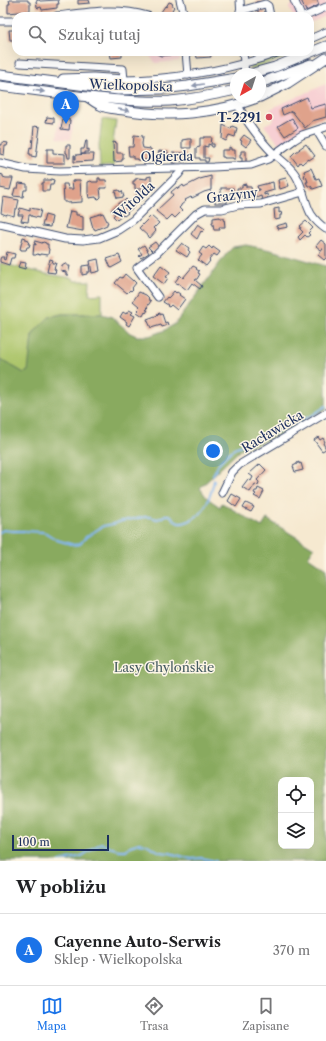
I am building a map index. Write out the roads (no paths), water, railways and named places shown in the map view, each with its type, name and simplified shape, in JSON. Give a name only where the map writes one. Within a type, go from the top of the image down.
[{"type":"main road","points":[[314,51],[326,46]]},
{"type":"main road","points":[[266,69],[301,56]]},
{"type":"main road","points":[[266,81],[326,58]]},
{"type":"main road","points":[[266,94],[288,83],[326,58]]},
{"type":"main road","name":"Wielkopolska","points":[[0,76],[118,90],[162,89],[230,79]]},
{"type":"main road","points":[[38,80],[92,78],[124,80]]},
{"type":"main road","name":"Wielkopolska","points":[[0,86],[88,98],[144,101],[170,101],[230,91]]},
{"type":"main road","points":[[88,98],[101,106],[135,112],[170,115],[217,110],[238,105]]},
{"type":"street","points":[[180,0],[183,12]]},
{"type":"street","points":[[240,0],[241,12]]},
{"type":"street","points":[[294,0],[299,12]]},
{"type":"street","points":[[251,12],[264,4],[268,6],[269,12]]},
{"type":"street","points":[[314,12],[326,7]]},
{"type":"street","points":[[91,12],[108,10],[135,12]]},
{"type":"street","points":[[0,21],[12,21]]},
{"type":"street","points":[[314,37],[326,32]]},
{"type":"street","points":[[186,56],[188,75]]},
{"type":"street","points":[[243,56],[244,68]]},
{"type":"street","name":"Wielkopolska","points":[[124,80],[145,80],[188,75],[244,64],[268,56]]},
{"type":"street","points":[[20,63],[123,69],[124,80]]},
{"type":"street","points":[[238,105],[268,148],[295,174],[311,214],[326,229]]},
{"type":"street","name":"Olgierda","points":[[0,163],[26,169],[44,171],[251,165],[268,159],[302,135],[326,127]]},
{"type":"street","points":[[317,131],[326,146]]},
{"type":"street","name":"Witolda","points":[[0,224],[65,239],[82,240],[99,238],[118,230],[133,220],[184,168]]},
{"type":"street","name":"Grażyny","points":[[158,297],[137,268],[157,253],[196,214],[206,209],[222,209],[261,204],[303,192]]},
{"type":"street","name":"Racławicka","points":[[222,493],[232,472],[239,465],[326,413]]},
{"type":"waterway","points":[[213,475],[219,463],[234,448],[311,416],[326,406]]},
{"type":"waterway","points":[[0,532],[3,530],[43,532],[57,540],[74,545],[80,544],[86,537],[103,526],[122,521],[145,517],[157,519],[165,515],[170,515],[175,521],[182,523],[194,518],[203,509],[209,497],[214,480]]},
{"type":"waterway","points":[[60,861],[82,856],[101,843],[119,850],[126,850],[130,846],[139,843],[146,844],[160,852],[170,853],[191,859],[201,858],[216,861]]},
{"type":"place","name":"T-2291","points":[[269,117]]},
{"type":"place","name":"Cayenne Auto-Serwis","points":[[66,124]]},
{"type":"park label","name":"Lasy Chylońskie","points":[[164,667]]}]
